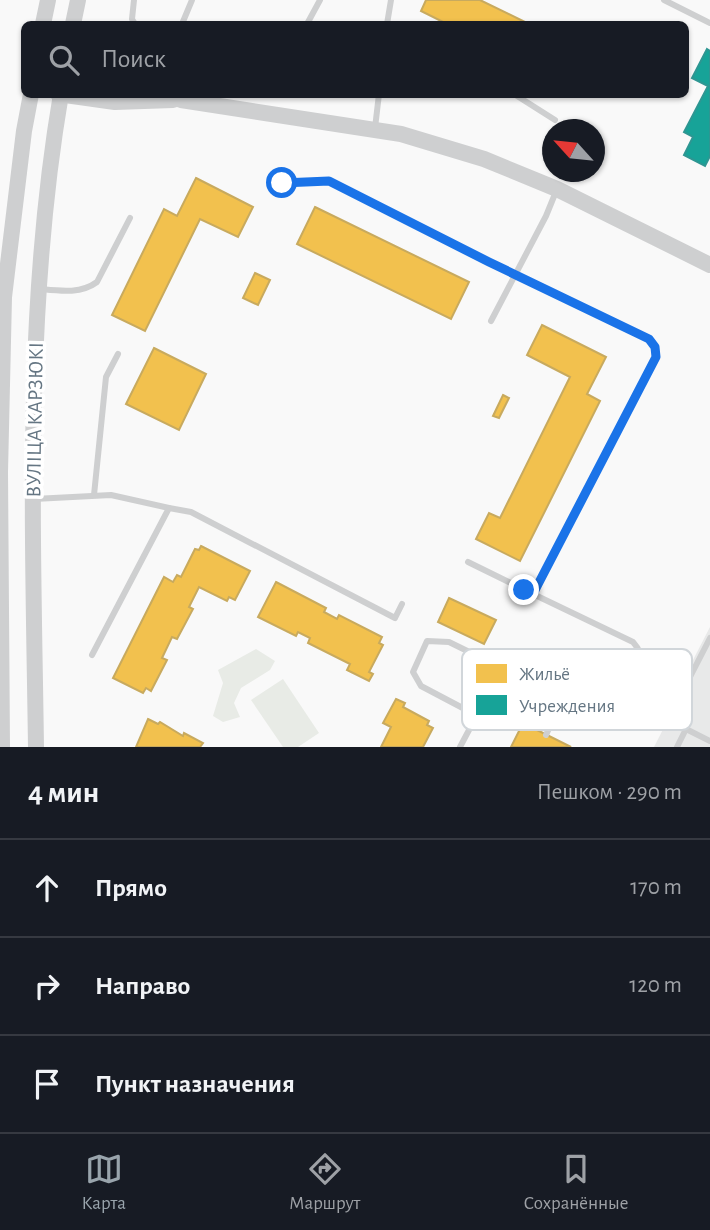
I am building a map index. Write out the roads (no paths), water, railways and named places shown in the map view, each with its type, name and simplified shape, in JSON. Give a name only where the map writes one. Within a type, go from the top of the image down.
[{"type":"street","points":[[44,21],[48,0]]},
{"type":"street","points":[[74,21],[78,0]]},
{"type":"street","name":"ВУЛІЦА КАРЗЮКІ","points":[[2,747],[0,472],[4,297],[30,98]]},
{"type":"street","name":"ВУЛІЦА КАРЗЮКІ","points":[[36,747],[32,499],[38,289],[51,155],[60,98]]},
{"type":"street","points":[[84,98],[115,102],[181,100]]},
{"type":"street","points":[[175,98],[401,134],[484,159],[557,189],[710,265]]},
{"type":"lane","points":[[133,21],[134,0]]},
{"type":"lane","points":[[183,21],[192,0]]},
{"type":"lane","points":[[309,21],[320,0]]},
{"type":"lane","points":[[388,21],[391,0]]},
{"type":"lane","points":[[664,0],[710,23]]},
{"type":"lane","points":[[374,130],[378,98]]},
{"type":"lane","points":[[520,98],[553,119]]},
{"type":"lane","points":[[282,183],[329,181],[649,339],[655,347],[656,357],[533,594]]},
{"type":"lane","points":[[491,321],[546,216],[557,189]]},
{"type":"lane","points":[[38,289],[88,289],[97,282],[130,218]]},
{"type":"lane","points":[[94,495],[106,377],[118,354]]},
{"type":"lane","points":[[32,499],[111,495],[191,512],[395,618],[402,604]]},
{"type":"lane","points":[[92,655],[169,508]]},
{"type":"lane","points":[[468,562],[634,642],[640,649]]},
{"type":"lane","points":[[692,673],[710,638]]},
{"type":"lane","points":[[462,708],[421,686],[414,672],[427,641],[449,642],[463,649]]},
{"type":"lane","points":[[460,747],[468,730]]},
{"type":"lane","points":[[546,735],[548,730]]},
{"type":"lane","points":[[677,747],[686,730]]},
{"type":"lane","points":[[689,730],[710,741]]}]
